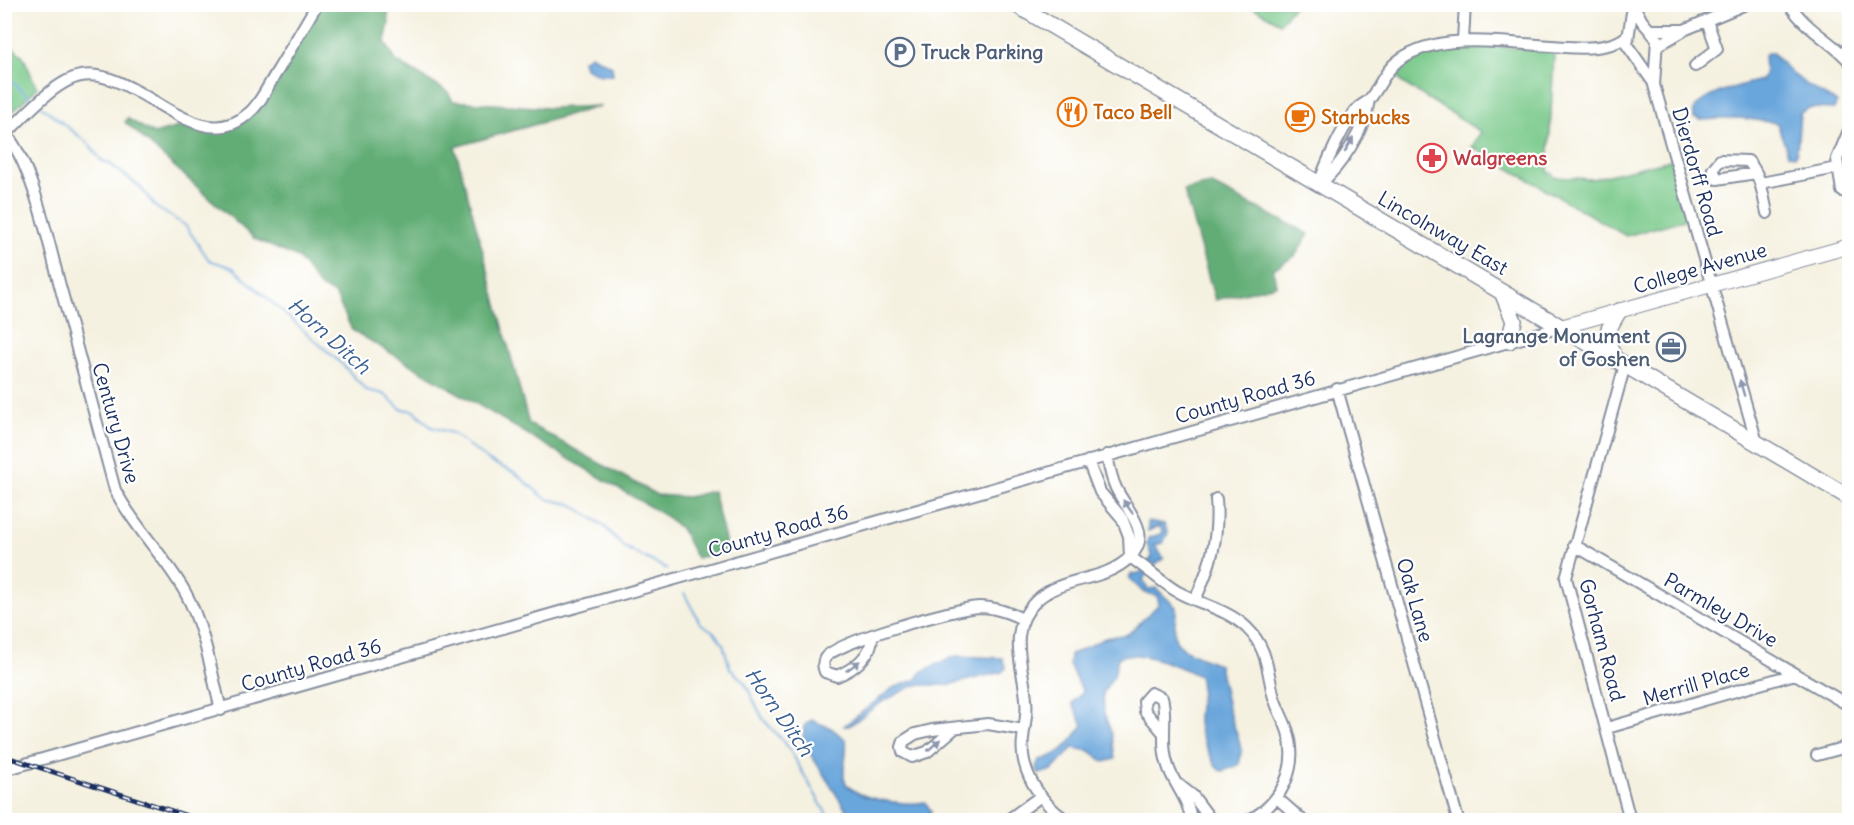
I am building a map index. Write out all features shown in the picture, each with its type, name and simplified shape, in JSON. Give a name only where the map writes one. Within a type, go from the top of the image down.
[{"type":"highway","name":"Lincolnway East","points":[[1015,4],[1850,498]]},
{"type":"highway","points":[[1502,291],[1514,321],[1509,341]]},
{"type":"highway","points":[[1619,311],[1607,329],[1606,336],[1620,363]]},
{"type":"main road","name":"College Avenue","points":[[1561,327],[1850,246]]},
{"type":"street","points":[[5,133],[53,91],[81,76],[102,75],[119,81],[192,123],[212,127],[230,124],[249,114],[317,4]]},
{"type":"street","points":[[1463,40],[1465,4]]},
{"type":"street","points":[[1319,184],[1324,167],[1358,108],[1369,100],[1396,61],[1410,52],[1434,44],[1463,40],[1599,48],[1644,57],[1684,30],[1746,4]]},
{"type":"street","points":[[1790,4],[1806,24],[1850,62]]},
{"type":"street","name":"Dierdorff Road","points":[[1633,5],[1657,39],[1654,85]]},
{"type":"street","name":"Dierdorff Road","points":[[1633,5],[1627,45],[1654,85],[1757,443]]},
{"type":"street","points":[[1695,66],[1717,49],[1707,21]]},
{"type":"street","points":[[1599,48],[1622,42],[1639,27],[1684,30]]},
{"type":"street","points":[[1842,191],[1837,159],[1850,128]]},
{"type":"street","name":"Century Drive","points":[[5,133],[19,155],[41,215],[115,490],[127,515],[174,573],[186,594],[195,615],[221,710]]},
{"type":"street","points":[[1767,213],[1758,178],[1837,168]]},
{"type":"street","name":"County Road 36","points":[[4,770],[1561,327]]},
{"type":"street","name":"Gorham Road","points":[[1620,363],[1566,570],[1566,583],[1630,820]]},
{"type":"street","name":"Oak Lane","points":[[1337,389],[1458,820]]},
{"type":"street","points":[[1066,820],[1041,796],[1024,764],[1026,696],[1017,647],[1023,619],[1036,601],[1050,590],[1112,572],[1130,557],[1138,546],[1138,526],[1132,511],[1116,490],[1107,455]]},
{"type":"street","points":[[1089,461],[1100,492],[1122,518],[1129,536],[1130,557]]},
{"type":"street","points":[[1195,600],[1207,574],[1216,545],[1216,499]]},
{"type":"street","name":"Parmley Drive","points":[[1574,545],[1850,706]]},
{"type":"street","points":[[1130,557],[1164,583],[1244,625],[1257,639],[1265,654],[1273,696],[1288,732],[1291,751],[1289,771],[1277,798],[1266,810],[1249,820]]},
{"type":"street","points":[[872,635],[870,650],[861,660],[837,676],[825,672],[823,664],[826,657],[854,640],[872,635],[977,607],[1000,610],[1023,619]]},
{"type":"street","name":"Merrill Place","points":[[1607,728],[1795,675]]},
{"type":"street","points":[[954,729],[998,724],[1024,730]]},
{"type":"street","points":[[1162,731],[1169,769],[1189,808],[1191,820]]},
{"type":"street","points":[[1817,755],[1850,746]]},
{"type":"street","points":[[1178,785],[1193,796],[1211,820]]},
{"type":"street","points":[[1008,820],[1041,796]]},
{"type":"street","points":[[1277,798],[1302,820]]},
{"type":"green space","points":[[317,4],[387,5],[389,23],[385,42],[396,61],[448,92],[453,101],[549,108],[601,106],[455,147],[529,424],[657,495],[688,497],[713,491],[727,548],[721,553],[696,558],[682,530],[667,517],[352,330],[335,294],[320,287],[298,258],[255,239],[125,122],[127,118],[154,134],[192,123],[212,127],[249,114]]},
{"type":"green space","points":[[1249,5],[1295,5],[1280,23]]},
{"type":"green space","points":[[5,42],[23,56],[37,88],[12,112],[5,115]]},
{"type":"green space","points":[[1465,44],[1551,51],[1554,54],[1548,173],[1552,173],[1554,177],[1592,179],[1671,160],[1687,219],[1626,236],[1472,147],[1481,132],[1401,82],[1398,76],[1401,67],[1416,56],[1436,49]]},
{"type":"green space","points":[[1210,184],[1309,234],[1295,256],[1273,269],[1276,285],[1215,300],[1184,190]]},
{"type":"water","points":[[1767,53],[1773,53],[1802,81],[1837,102],[1834,109],[1809,108],[1800,113],[1795,156],[1788,154],[1777,123],[1740,118],[1701,120],[1694,118],[1693,112],[1703,100],[1723,91],[1761,80],[1765,72],[1764,56]]},
{"type":"water","points":[[590,55],[612,66],[613,75],[600,75],[585,68],[583,60]]},
{"type":"water","points":[[1148,521],[1164,524],[1168,533],[1163,543],[1154,545],[1164,558],[1153,566],[1143,579],[1148,589],[1156,588],[1176,607],[1175,637],[1181,647],[1219,665],[1228,708],[1242,750],[1239,765],[1223,771],[1219,770],[1206,747],[1198,723],[1201,688],[1199,676],[1146,656],[1126,655],[1118,658],[1114,676],[1103,692],[1104,713],[1112,735],[1115,759],[1104,762],[1090,751],[1073,748],[1052,770],[1039,774],[1036,767],[1039,760],[1060,752],[1083,725],[1072,703],[1083,692],[1069,665],[1070,655],[1105,638],[1128,634],[1159,604],[1157,596],[1143,592],[1129,578],[1131,574],[1140,573],[1152,557],[1147,544],[1148,538],[1163,533],[1159,526],[1148,531]]},
{"type":"water","points":[[955,656],[1002,658],[1006,668],[1002,672],[948,685],[914,685],[882,702],[849,726],[844,726],[893,688],[917,679],[921,672]]},
{"type":"water","points":[[811,720],[831,728],[846,740],[844,778],[848,786],[856,792],[879,800],[905,803],[925,802],[931,811],[930,820],[862,820],[846,810],[803,742],[804,726]]},
{"type":"waterway","name":"Horn Ditch","points":[[4,75],[34,101]]},
{"type":"waterway","name":"Horn Ditch","points":[[41,106],[89,144],[101,160],[139,186],[157,208],[185,225],[209,260],[233,268],[344,366],[366,390],[384,394],[401,409],[415,411],[431,427],[452,433],[489,461],[515,473],[546,499],[571,504],[603,525],[624,547],[667,569]]},
{"type":"waterway","name":"Horn Ditch","points":[[684,593],[700,623],[714,632],[723,644],[730,668],[745,683],[763,719],[788,747],[830,820]]},
{"type":"railway","points":[[4,756],[200,820]]},
{"type":"place","name":"Truck Parking","points":[[900,52]]},
{"type":"place","name":"Taco Bell","points":[[1072,112]]},
{"type":"place","name":"Starbucks","points":[[1300,117]]},
{"type":"place","name":"Walgreens","points":[[1432,158]]},
{"type":"place","name":"Lagrange Monument of Goshen","points":[[1671,347]]}]
